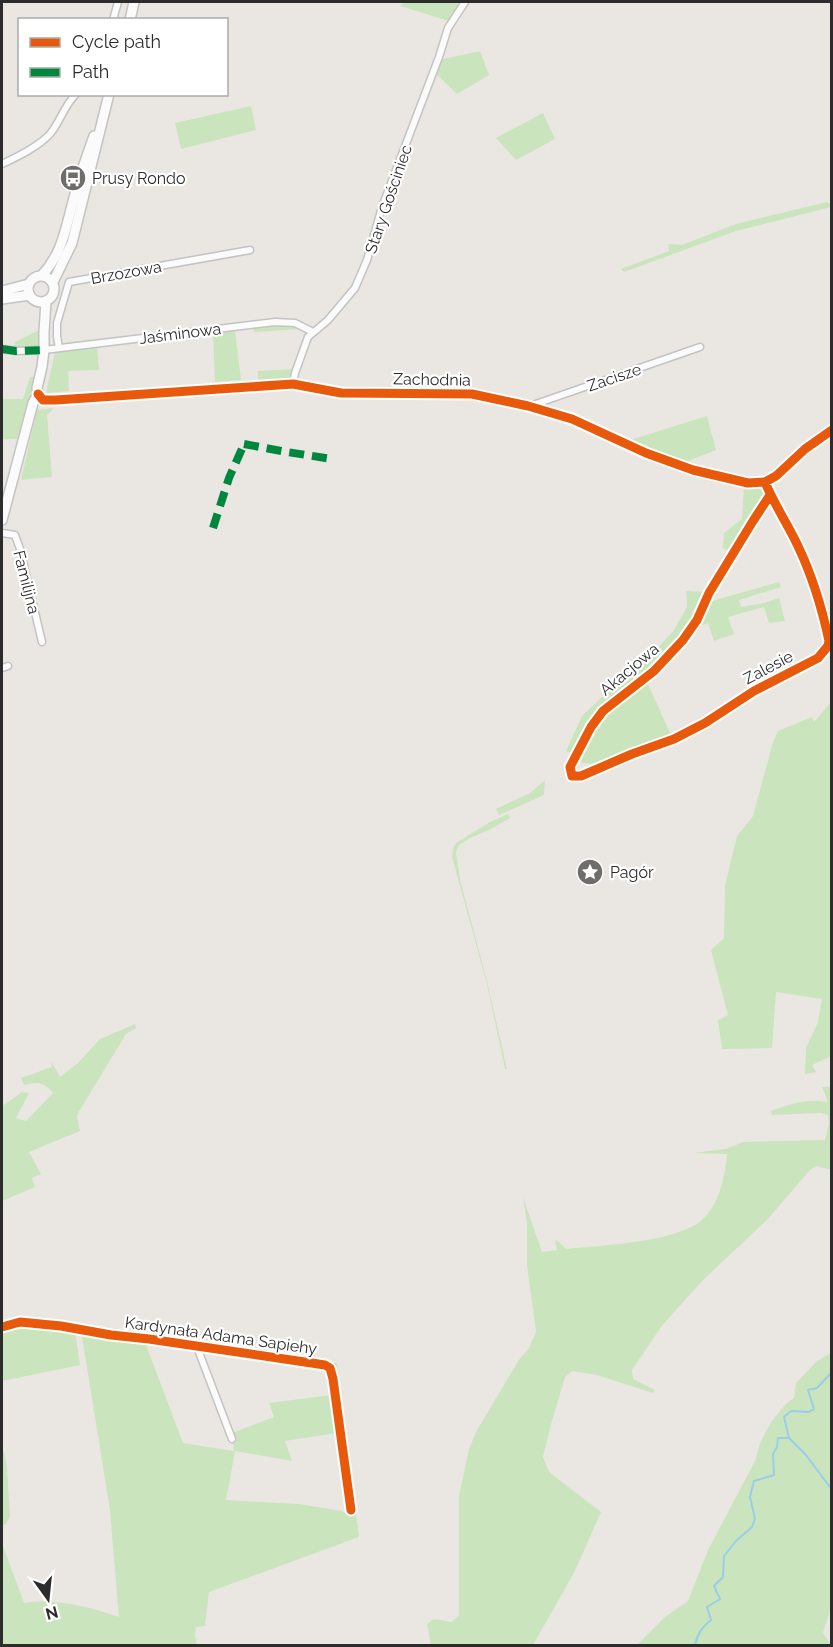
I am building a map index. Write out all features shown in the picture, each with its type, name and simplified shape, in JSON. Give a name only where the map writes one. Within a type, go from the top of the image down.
[{"type":"street","points":[[114,18],[118,2]]},
{"type":"street","points":[[130,18],[134,2]]},
{"type":"street","name":"Stary Gościniec","points":[[293,384],[308,337],[328,320],[355,288],[367,260],[380,215],[448,28],[465,2]]},
{"type":"street","points":[[2,164],[32,147],[49,134],[74,96]]},
{"type":"street","points":[[53,282],[72,243],[109,96]]},
{"type":"street","points":[[42,275],[56,256],[66,235],[74,197],[93,136],[105,111]]},
{"type":"street","name":"Brzozowa","points":[[59,348],[57,323],[69,282],[250,250]]},
{"type":"street","points":[[2,299],[37,299],[54,293],[55,289],[53,282],[42,275],[34,277],[29,284],[28,290],[37,299],[44,332],[44,350],[36,388],[38,394],[33,403],[2,520]]},
{"type":"street","points":[[2,291],[29,284]]},
{"type":"street","name":"Jaśminowa","points":[[2,349],[44,350],[275,322],[295,322],[313,332]]},
{"type":"street","name":"Zacisze","points":[[528,406],[699,348]]},
{"type":"street","name":"Zachodnia","points":[[38,394],[43,400],[56,400],[293,384],[341,393],[472,394],[528,406],[573,419],[646,453],[693,470],[748,483],[765,482]]},
{"type":"street","points":[[765,482],[776,476],[805,449],[831,430]]},
{"type":"street","name":"Zalesie","points":[[572,776],[581,776],[674,739],[705,723],[754,691],[818,658],[824,652],[829,641],[822,608],[805,561],[765,482]]},
{"type":"street","name":"Akacjowa","points":[[572,776],[570,767],[591,727],[603,711],[654,670],[683,640],[697,620],[714,584],[770,495]]},
{"type":"street","name":"Familijna","points":[[2,533],[15,535],[42,642]]},
{"type":"street","name":"Kardynała Adama Sapiehy","points":[[2,1327],[15,1322],[27,1322],[322,1364],[330,1368],[351,1510]]},
{"type":"street","name":"Kardynała Adama Sapiehy","points":[[197,1347],[232,1439]]},
{"type":"green space","points":[[404,2],[464,2],[449,21],[400,6]]},
{"type":"green space","points":[[480,51],[489,75],[457,94],[434,72],[439,60]]},
{"type":"green space","points":[[251,106],[256,130],[181,149],[175,123]]},
{"type":"green space","points":[[543,113],[555,139],[516,160],[496,138]]},
{"type":"green space","points":[[827,202],[831,203],[831,207],[736,231],[624,272],[621,269],[669,251],[668,244],[682,245],[736,224]]},
{"type":"green space","points":[[291,325],[305,330],[307,334],[304,338],[305,333],[301,329],[255,332],[253,329],[254,326]]},
{"type":"green space","points":[[39,330],[40,345],[34,348],[14,346],[15,342]]},
{"type":"green space","points":[[235,331],[241,380],[215,382],[213,334]]},
{"type":"green space","points":[[97,346],[99,370],[68,371],[69,391],[46,393],[55,352]]},
{"type":"green space","points":[[293,369],[290,379],[258,381],[258,371]]},
{"type":"green space","points":[[30,377],[35,377],[20,439],[2,439],[2,399],[23,399]]},
{"type":"green space","points":[[54,408],[47,415],[52,477],[21,480],[37,410]]},
{"type":"green space","points":[[707,416],[716,450],[683,463],[627,441]]},
{"type":"green space","points":[[744,486],[763,489],[766,493],[765,500],[731,552],[723,548],[724,533],[742,519]]},
{"type":"green space","points":[[779,582],[781,587],[739,600],[741,607],[779,598],[785,621],[769,623],[764,607],[728,617],[734,634],[714,641],[708,623],[702,625],[691,639],[689,636],[709,602]]},
{"type":"green space","points":[[686,591],[707,592],[693,622],[681,638],[653,668],[602,709],[570,753],[566,751],[582,716],[646,661],[674,630],[687,607]]},
{"type":"green space","points":[[646,680],[672,737],[603,765],[582,763],[579,759],[586,741],[607,711]]},
{"type":"green space","points":[[831,702],[831,1056],[812,1065],[816,1072],[805,1074],[806,1048],[818,1022],[822,999],[776,992],[772,1048],[722,1049],[718,1020],[728,1015],[711,950],[724,938],[725,885],[737,836],[753,816],[778,731],[812,717],[814,722]]},
{"type":"green space","points":[[545,780],[544,795],[499,815],[496,809],[530,793]]},
{"type":"green space","points":[[508,814],[510,818],[470,838],[459,845],[456,852],[460,880],[487,981],[507,1069],[505,1069],[487,984],[452,857],[456,843]]},
{"type":"green space","points":[[135,1024],[136,1028],[126,1034],[78,1113],[80,1131],[29,1152],[41,1174],[32,1178],[35,1187],[2,1201],[2,1106],[22,1092],[29,1093],[16,1118],[26,1121],[53,1093],[40,1083],[24,1085],[21,1078],[52,1067],[51,1061],[60,1077],[78,1063],[100,1039]]},
{"type":"green space","points":[[822,1087],[831,1087],[831,1170],[817,1166],[810,1170],[767,1220],[704,1279],[661,1327],[632,1370],[633,1379],[655,1390],[653,1393],[597,1375],[572,1371],[565,1377],[543,1457],[549,1472],[601,1512],[574,1573],[533,1645],[431,1645],[427,1624],[434,1619],[452,1622],[459,1615],[459,1496],[469,1449],[476,1432],[518,1361],[529,1348],[536,1332],[527,1265],[527,1222],[523,1197],[542,1252],[557,1250],[555,1241],[557,1240],[566,1249],[639,1241],[677,1233],[704,1218],[718,1197],[723,1180],[727,1154],[694,1153],[726,1149],[743,1142],[825,1140],[829,1123],[828,1115],[821,1113],[772,1115],[771,1111],[799,1102],[828,1102]]},
{"type":"green space","points":[[22,1316],[337,1363],[359,1537],[209,1592],[205,1626],[196,1627],[197,1645],[2,1645],[2,1543],[24,1603],[72,1604],[119,1617],[110,1510],[82,1337],[146,1345],[183,1443],[234,1451],[232,1433],[274,1417],[269,1403],[332,1395],[337,1433],[285,1441],[292,1461],[235,1451],[226,1500],[299,1504],[342,1511],[348,1515],[354,1514],[334,1369],[330,1364],[16,1321],[2,1325],[2,1321]]},
{"type":"green space","points":[[13,1325],[75,1331],[80,1365],[2,1381],[2,1330]]},
{"type":"green space","points":[[831,1353],[832,1604],[823,1633],[831,1645],[637,1645],[665,1617],[688,1601],[708,1550],[755,1461],[760,1443],[772,1421],[794,1398],[796,1383],[817,1361]]},
{"type":"green space","points":[[4,1451],[10,1517],[2,1526],[2,1453]]},
{"type":"waterway","points":[[695,1646],[700,1631],[711,1620],[707,1607],[720,1599],[714,1586],[723,1577],[724,1556],[752,1527],[755,1519],[750,1497],[754,1481],[774,1475],[773,1454],[778,1438],[789,1438],[784,1417],[791,1411],[809,1412],[814,1409],[808,1390],[817,1388],[832,1372]]},
{"type":"waterway","points":[[790,1439],[806,1455],[832,1490]]},
{"type":"marked path","points":[[2,349],[44,350]]},
{"type":"marked path","points":[[213,528],[229,478],[245,442]]},
{"type":"marked path","points":[[244,444],[332,459]]},
{"type":"cycle path","points":[[38,394],[43,400],[56,400],[293,384],[341,393],[472,394],[528,406],[572,419],[646,453],[693,470],[748,483],[765,482],[776,476],[805,449],[832,430]]},
{"type":"cycle path","points":[[765,482],[807,568],[823,616],[829,641],[828,646],[818,658],[754,691],[705,723],[674,739],[581,776],[572,776],[570,767],[591,727],[603,711],[654,671],[683,640],[697,620],[709,593],[770,495]]},
{"type":"cycle path","points":[[2,1327],[20,1322],[61,1326],[325,1365],[330,1368],[333,1379],[351,1510]]},
{"type":"place","name":"Prusy Rondo","points":[[73,178]]},
{"type":"place","name":"Pagór","points":[[590,872]]}]
